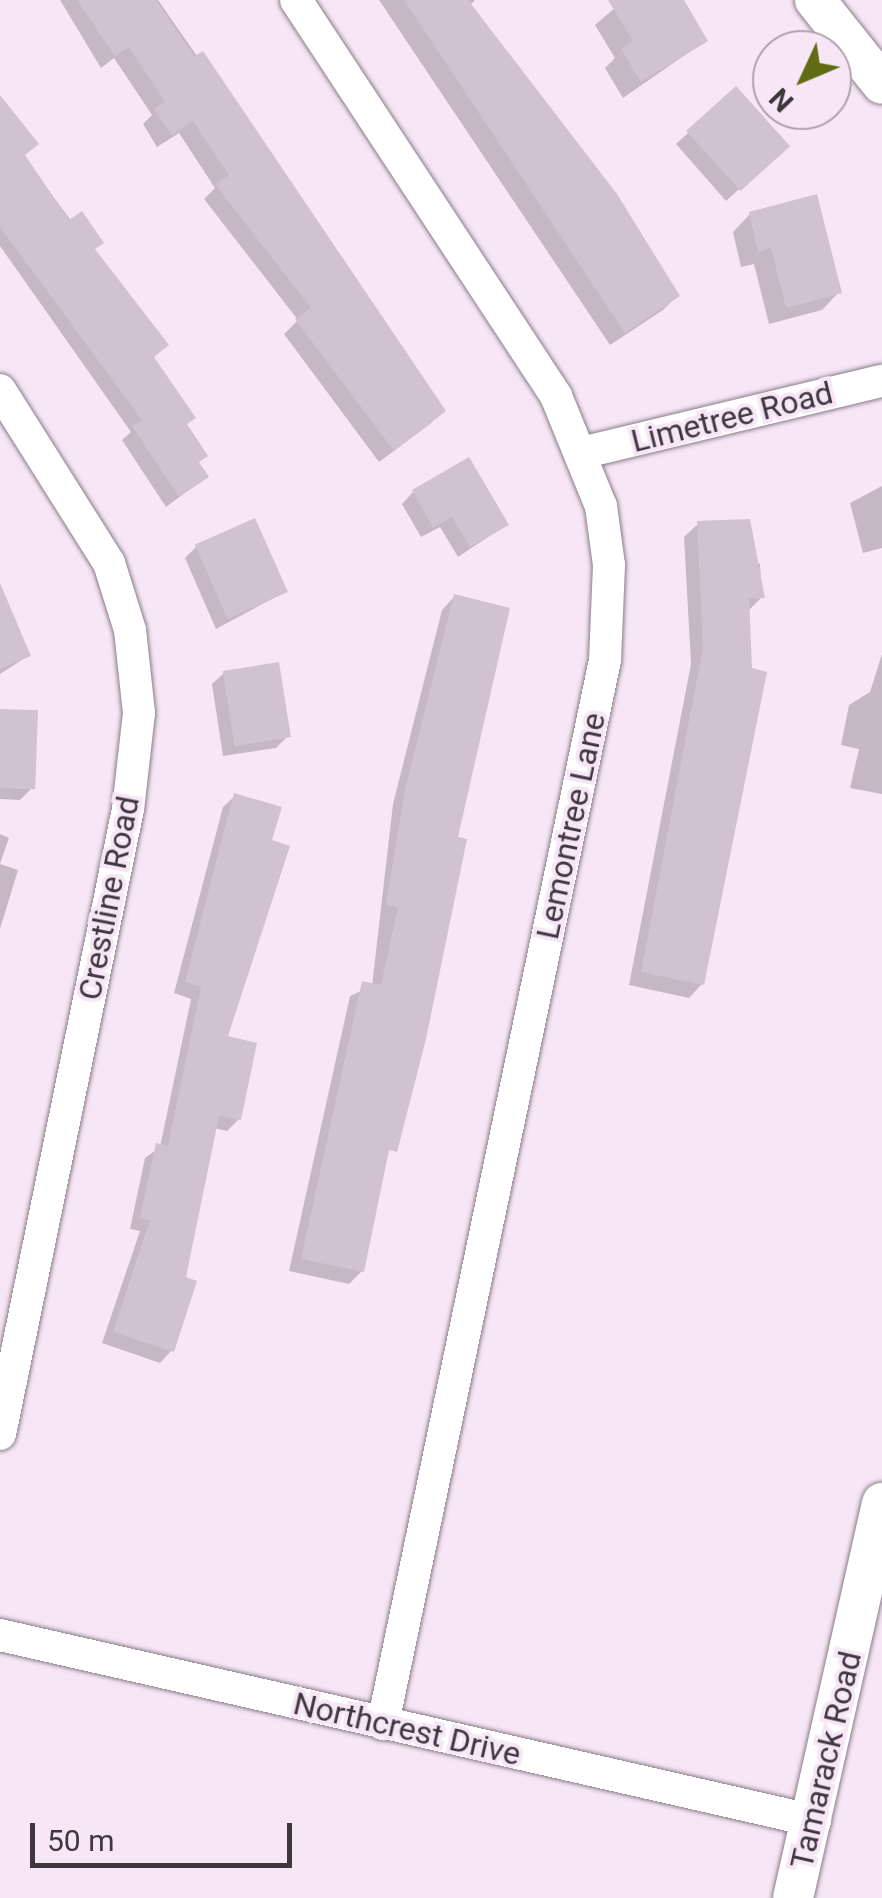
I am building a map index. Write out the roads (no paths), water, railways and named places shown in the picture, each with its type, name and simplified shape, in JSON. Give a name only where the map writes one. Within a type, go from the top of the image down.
[{"type":"street","name":"Lemontree Lane","points":[[296,0],[506,315],[581,453],[610,565],[605,660],[383,1724]]},
{"type":"street","points":[[815,0],[882,84]]},
{"type":"street","name":"Limetree Road","points":[[581,453],[882,381]]},
{"type":"street","name":"Crestline Road","points":[[0,390],[109,564],[130,630],[139,713],[128,810],[0,1434]]},
{"type":"street","name":"Tamarack Road","points":[[793,1898],[815,1821],[882,1503]]},
{"type":"street","name":"Northcrest Drive","points":[[0,1635],[815,1821]]}]
